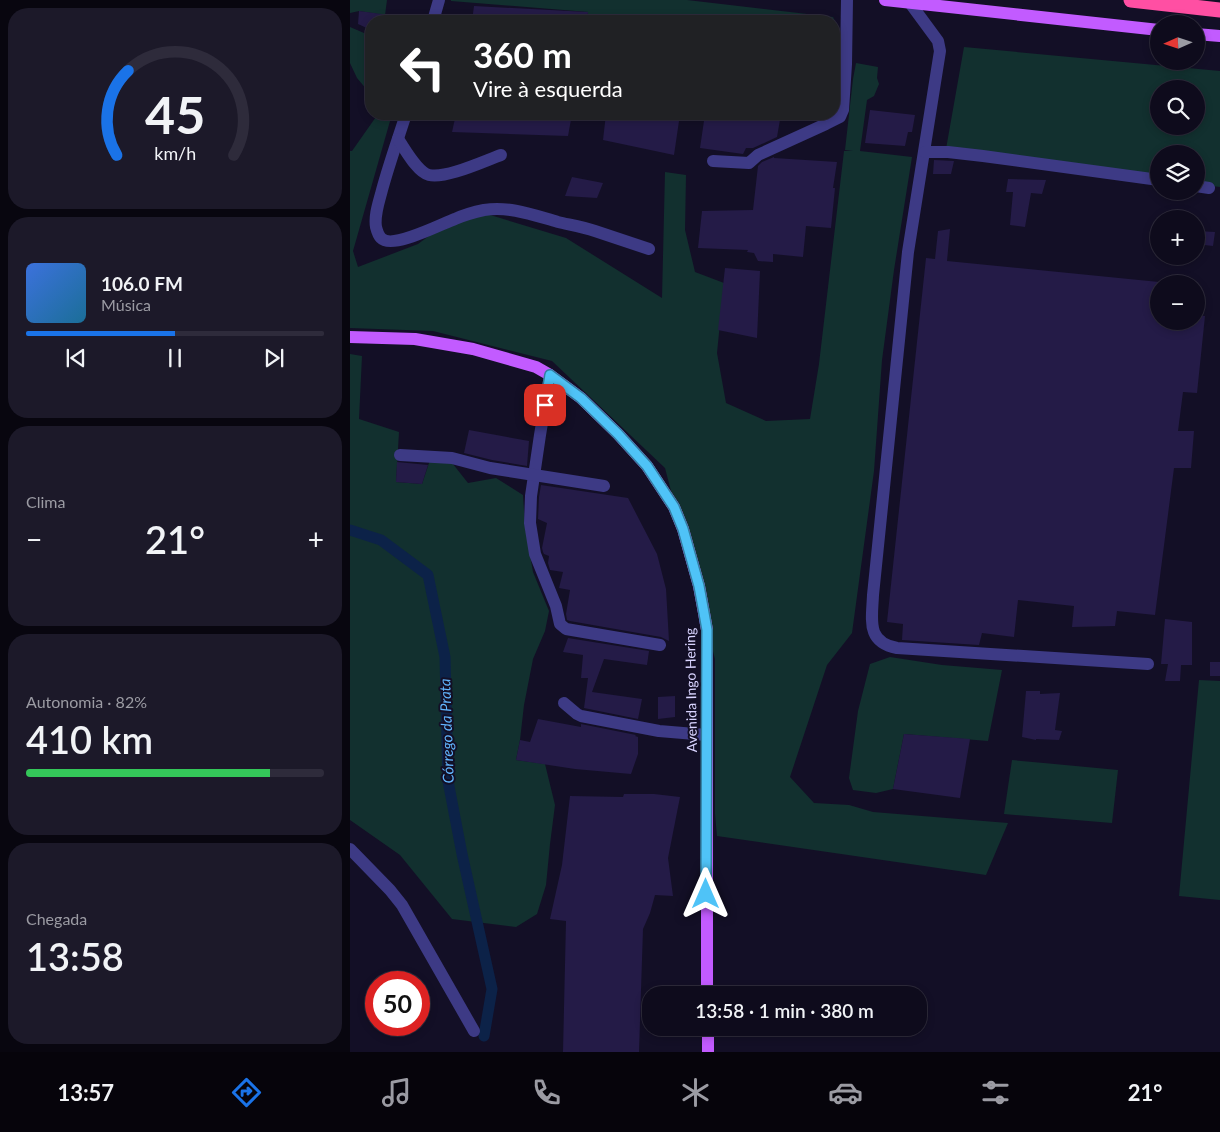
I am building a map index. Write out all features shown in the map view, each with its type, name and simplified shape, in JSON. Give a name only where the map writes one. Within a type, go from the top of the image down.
[{"type":"highway","points":[[1132,0],[1220,10]]},
{"type":"main road","points":[[885,0],[1150,29]]},
{"type":"main road","points":[[1205,35],[1220,36]]},
{"type":"main road","name":"Avenida Ingo Hering","points":[[350,337],[415,339],[473,349],[536,367],[581,398],[618,434],[647,466],[674,507],[683,529],[699,586],[707,630],[707,986]]},
{"type":"main road","points":[[708,1036],[708,1052]]},
{"type":"street","points":[[435,15],[439,0]]},
{"type":"street","points":[[840,117],[843,110],[846,64],[847,0]]},
{"type":"street","points":[[910,3],[938,41],[940,50],[908,252],[873,594],[872,623],[874,634],[878,640],[887,646],[897,648],[1148,664]]},
{"type":"street","points":[[404,120],[377,209],[376,226],[382,240],[388,242],[397,241],[419,234],[458,217],[481,211],[502,209],[529,213],[594,230],[649,249]]},
{"type":"street","points":[[713,161],[749,163],[758,155],[834,120]]},
{"type":"street","points":[[398,139],[417,167],[428,175],[461,170],[501,155]]},
{"type":"street","points":[[925,152],[948,152],[983,156],[1150,179]]},
{"type":"street","points":[[550,375],[534,474],[530,523],[535,554],[556,606],[560,624],[566,629],[660,645]]},
{"type":"street","points":[[400,455],[452,458],[490,468],[604,486]]},
{"type":"street","points":[[564,703],[581,716],[659,731],[707,736]]},
{"type":"street","points":[[350,849],[402,905],[474,1031]]},
{"type":"green space","points":[[350,0],[387,0],[385,15],[359,11],[350,13]]},
{"type":"green space","points":[[687,0],[816,15],[588,15],[588,12],[451,1]]},
{"type":"green space","points":[[350,27],[365,33],[365,87],[357,78],[350,63]]},
{"type":"green space","points":[[964,47],[1150,64],[1150,70],[1220,71],[1220,187],[1205,185],[1205,145],[1150,145],[1150,178],[946,149]]},
{"type":"green space","points":[[840,55],[843,70],[840,85]]},
{"type":"green space","points":[[856,63],[878,67],[877,78],[879,84],[874,96],[867,100],[860,151],[912,157],[882,360],[874,471],[852,633],[827,665],[790,777],[814,803],[849,805],[873,812],[1008,823],[986,875],[717,836],[715,814],[715,659],[665,468],[552,361],[433,331],[350,328],[350,151],[352,151],[374,120],[390,120],[353,251],[358,267],[418,244],[445,224],[487,214],[566,238],[662,298],[665,172],[686,175],[685,230],[695,272],[724,283],[717,353],[726,403],[766,421],[810,419],[819,364],[844,151],[853,151],[845,150]]},
{"type":"green space","points":[[350,354],[362,356],[359,419],[399,432],[396,482],[422,484],[430,460],[449,459],[468,483],[496,478],[523,495],[525,526],[533,572],[549,611],[545,631],[533,659],[516,760],[545,764],[555,805],[546,885],[537,914],[516,927],[452,919],[400,855],[350,820]]},
{"type":"green space","points":[[890,657],[942,665],[1002,670],[988,741],[904,734],[893,789],[876,793],[853,790],[849,778],[858,711],[870,664]]},
{"type":"green space","points":[[1199,680],[1220,681],[1220,900],[1179,896]]},
{"type":"green space","points":[[1012,760],[1118,770],[1112,823],[1004,814]]},
{"type":"building","points":[[474,6],[588,12],[588,15],[473,15]]},
{"type":"building","points":[[359,11],[389,15],[365,15],[365,27],[358,24]]},
{"type":"building","points":[[870,110],[915,115],[912,132],[908,132],[905,146],[865,143]]},
{"type":"building","points":[[455,120],[571,120],[568,136],[452,132]]},
{"type":"building","points":[[605,120],[679,121],[674,155],[603,140]]},
{"type":"building","points":[[704,120],[780,120],[777,137],[753,148],[746,148],[743,154],[700,148]]},
{"type":"building","points":[[774,157],[837,162],[833,188],[835,188],[831,228],[806,226],[803,257],[773,254],[773,262],[758,261],[754,253],[747,252],[748,250],[698,248],[702,211],[753,210],[758,166],[762,162]]},
{"type":"building","points":[[934,160],[954,161],[951,174],[933,174]]},
{"type":"building","points":[[572,177],[603,183],[597,198],[565,196]]},
{"type":"building","points":[[1008,179],[1046,180],[1042,194],[1031,193],[1025,227],[1010,225],[1013,192],[1006,192]]},
{"type":"building","points":[[950,229],[947,261],[1150,281],[1150,330],[1204,330],[1197,393],[1183,392],[1178,431],[1194,431],[1191,468],[1174,468],[1155,615],[1117,611],[1115,626],[1072,627],[1074,606],[1018,600],[1014,637],[982,633],[979,645],[902,640],[903,624],[887,622],[926,258],[935,259],[938,231]]},
{"type":"building","points":[[1205,231],[1215,232],[1213,246],[1205,245]]},
{"type":"building","points":[[725,268],[760,271],[757,338],[718,330]]},
{"type":"building","points":[[469,430],[529,441],[527,466],[464,453]]},
{"type":"building","points":[[397,462],[428,465],[422,484],[396,482]]},
{"type":"building","points":[[541,485],[628,498],[657,554],[666,589],[669,641],[661,637],[567,620],[566,614],[570,590],[559,588],[563,572],[550,570],[549,556],[544,554],[542,548],[547,523],[538,519]]},
{"type":"building","points":[[1165,619],[1192,622],[1192,665],[1181,665],[1180,681],[1165,681],[1168,664],[1161,664]]},
{"type":"building","points":[[568,638],[649,651],[647,665],[604,659],[592,692],[642,699],[638,719],[584,708],[588,678],[581,678],[583,655],[563,652]]},
{"type":"building","points":[[1210,662],[1220,662],[1220,676],[1210,676]]},
{"type":"building","points":[[1026,691],[1040,691],[1040,694],[1060,693],[1055,730],[1062,731],[1059,740],[1036,740],[1022,737]]},
{"type":"building","points":[[675,696],[675,717],[658,719],[658,697]]},
{"type":"building","points":[[538,719],[581,727],[581,724],[636,735],[638,737],[638,754],[631,774],[575,769],[516,760],[520,740],[530,742]]},
{"type":"building","points":[[904,734],[970,739],[960,798],[893,789]]},
{"type":"building","points":[[624,794],[654,794],[680,797],[668,858],[673,896],[655,895],[643,929],[639,1052],[563,1052],[566,921],[550,919],[562,865],[570,796],[623,797]]},
{"type":"waterway","name":"Córrego da Prata","points":[[350,530],[381,540],[428,575],[445,657],[448,781],[492,989],[484,1036]]},
{"type":"route","points":[[545,405],[550,375],[581,398],[647,466],[674,507],[683,529],[699,586],[707,630],[706,894]]}]
